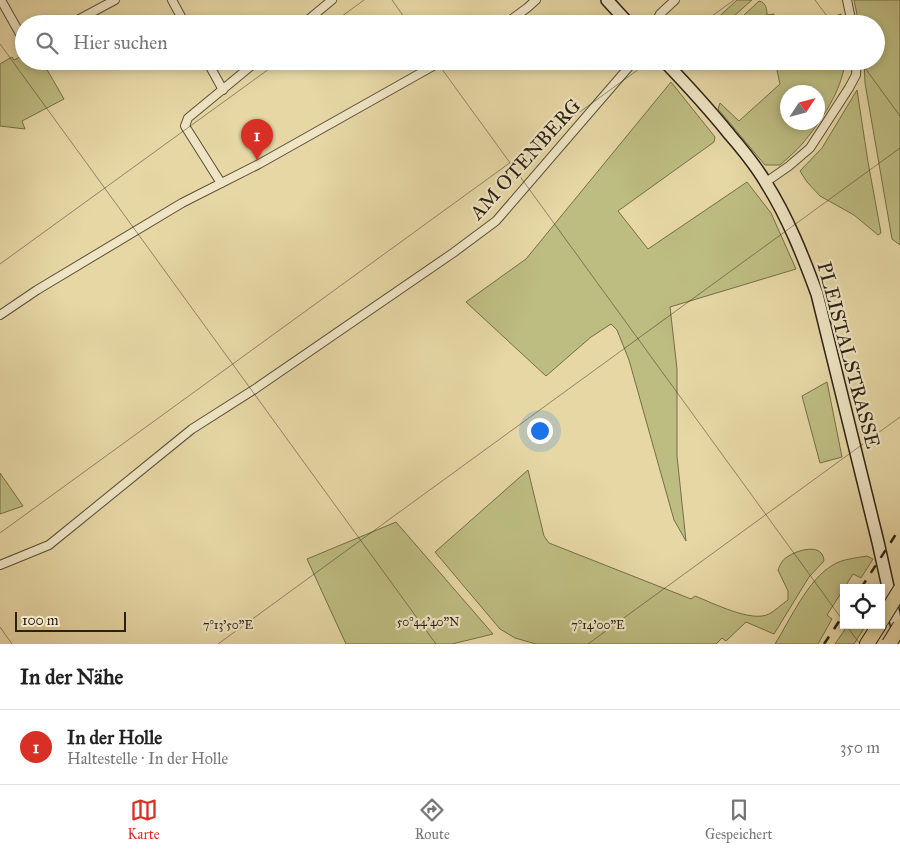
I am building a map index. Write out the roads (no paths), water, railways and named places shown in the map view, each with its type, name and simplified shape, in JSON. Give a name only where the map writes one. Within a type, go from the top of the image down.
[{"type":"highway","points":[[885,615],[900,590]]},
{"type":"highway","points":[[889,644],[900,626]]},
{"type":"highway","points":[[867,644],[876,629]]},
{"type":"main road","points":[[607,0],[621,15]]},
{"type":"main road","name":"PLEISTALSTRASSE","points":[[672,70],[745,153],[766,182],[794,235],[817,294],[876,533],[900,641]]},
{"type":"street","points":[[1,0],[15,25]]},
{"type":"street","points":[[87,15],[115,0]]},
{"type":"street","points":[[172,0],[180,15]]},
{"type":"street","points":[[314,15],[332,0]]},
{"type":"street","points":[[517,15],[536,0]]},
{"type":"street","points":[[660,15],[675,0]]},
{"type":"street","points":[[847,0],[850,15]]},
{"type":"street","points":[[212,70],[223,90]]},
{"type":"street","points":[[221,183],[185,126],[188,118],[246,70]]},
{"type":"street","points":[[0,315],[37,290],[182,204],[259,164],[426,70]]},
{"type":"street","name":"AM OTENBERG","points":[[0,565],[49,545],[192,429],[263,383],[453,253],[496,221],[626,70]]},
{"type":"street","points":[[766,182],[810,148],[849,88],[856,75],[856,70]]},
{"type":"railway","points":[[864,584],[900,528]]},
{"type":"railway","points":[[824,644],[840,620]]},
{"type":"place","name":"In der Holle","points":[[257,160]]}]
